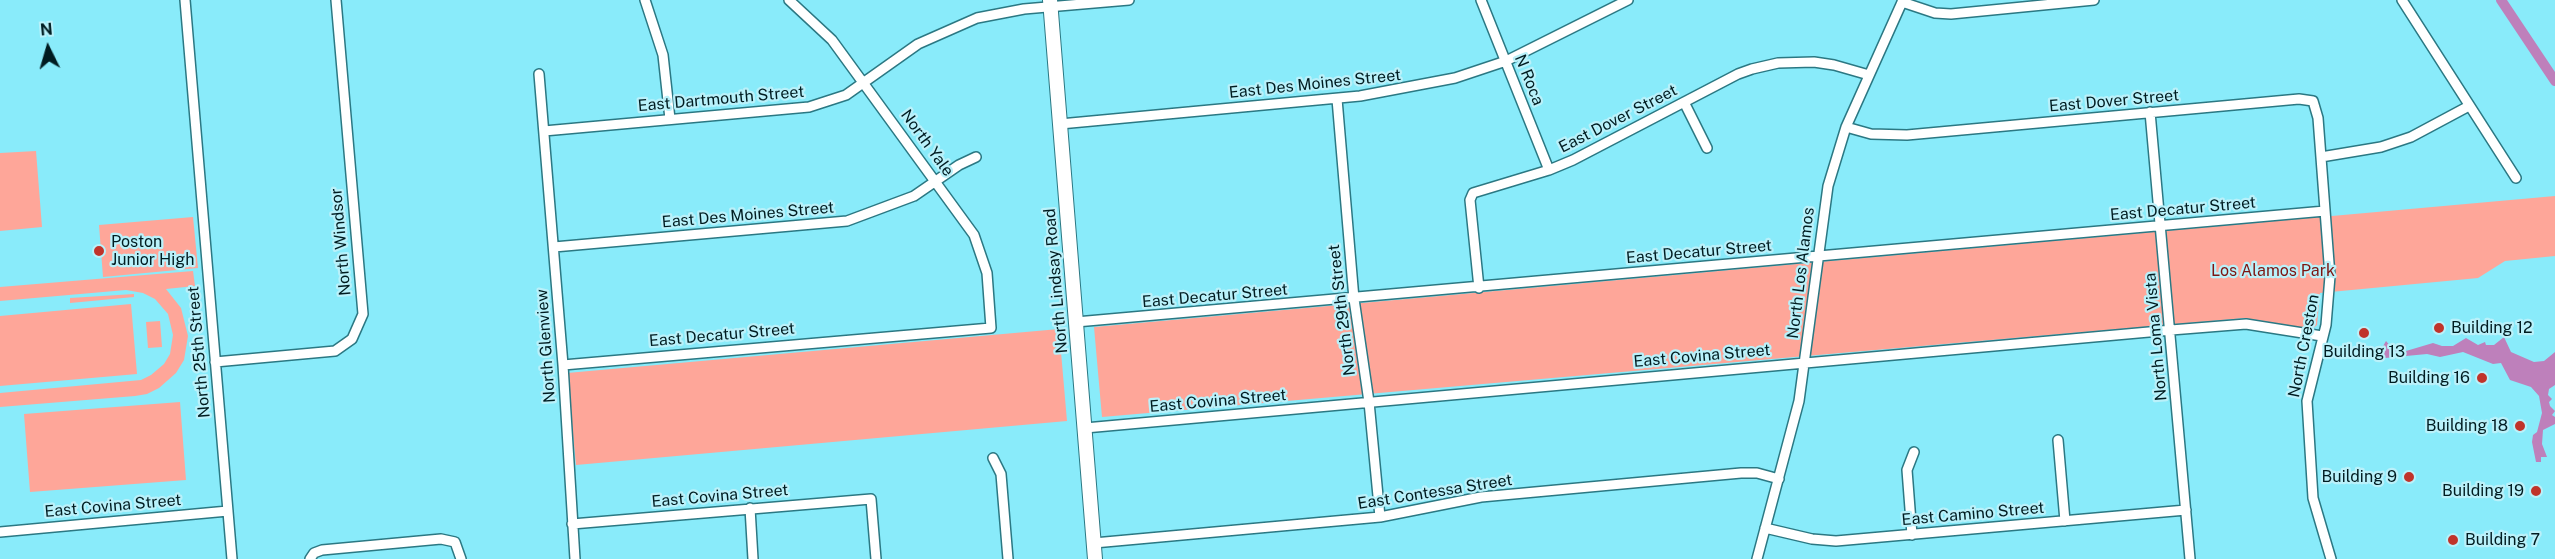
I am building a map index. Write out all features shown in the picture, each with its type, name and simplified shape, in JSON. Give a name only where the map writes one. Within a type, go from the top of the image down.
[{"type":"main road","name":"North Lindsay Road","points":[[1050,4],[1094,543],[1091,559]]},
{"type":"street","name":"North 25th Street","points":[[185,0],[232,559]]},
{"type":"street","name":"North Windsor","points":[[215,362],[335,351],[352,339],[363,314],[336,0]]},
{"type":"street","points":[[645,0],[663,55],[670,119]]},
{"type":"street","name":"North Yale","points":[[789,0],[832,40],[974,235],[987,273],[991,328]]},
{"type":"street","name":"East Dartmouth Street","points":[[544,130],[810,107],[846,95],[918,44],[977,18],[1050,4],[1129,0]]},
{"type":"street","name":"N Roca","points":[[1481,0],[1549,170]]},
{"type":"street","name":"East Des Moines Street","points":[[1060,124],[1337,99],[1403,90],[1455,78],[1506,62],[1628,0]]},
{"type":"street","points":[[1902,1],[1935,13],[1951,14],[2094,0]]},
{"type":"street","points":[[2402,0],[2516,178]]},
{"type":"street","name":"North Los Alamos","points":[[1756,559],[1799,401],[1828,186],[1846,127],[1902,1]]},
{"type":"street","name":"East Dover Street","points":[[1479,288],[1471,195],[1549,170],[1601,146],[1738,74],[1778,63],[1824,64],[1869,75]]},
{"type":"street","name":"North Glenview","points":[[539,74],[563,365],[575,559]]},
{"type":"street","name":"North 29th Street","points":[[1337,99],[1354,299],[1369,402],[1380,518]]},
{"type":"street","name":"East Dover Street","points":[[1846,127],[1871,134],[1908,135],[2299,99],[2313,100]]},
{"type":"street","name":"North Creston","points":[[2313,100],[2317,109],[2330,276],[2329,305],[2307,401],[2313,498],[2331,559]]},
{"type":"street","points":[[1684,102],[1707,148]]},
{"type":"street","points":[[2321,157],[2381,147],[2410,138],[2469,106]]},
{"type":"street","name":"North Loma Vista","points":[[2150,112],[2190,559]]},
{"type":"street","name":"East Des Moines Street","points":[[554,247],[847,221],[914,196],[959,165],[976,157]]},
{"type":"street","name":"East Decatur Street","points":[[1076,322],[1479,288],[2325,211]]},
{"type":"street","name":"East Covina Street","points":[[1084,428],[2246,324],[2322,336]]},
{"type":"street","name":"East Decatur Street","points":[[563,365],[991,328]]},
{"type":"street","points":[[2058,440],[2065,521]]},
{"type":"street","points":[[1912,535],[1907,471],[1914,452]]},
{"type":"street","points":[[993,458],[1000,474],[1008,559]]},
{"type":"street","name":"East Contessa Street","points":[[1094,543],[1380,518],[1481,496],[1741,473],[1757,473],[1779,479]]},
{"type":"street","name":"East Covina Street","points":[[572,524],[871,499],[876,559]]},
{"type":"street","points":[[750,508],[753,559]]},
{"type":"street","name":"East Camino Street","points":[[1765,528],[1824,541],[2186,510]]},
{"type":"street","name":"East Covina Street","points":[[0,532],[228,511]]},
{"type":"street","points":[[312,556],[327,549],[446,539],[455,542],[461,559]]},
{"type":"green space","points":[[36,151],[42,227],[0,231],[0,153]]},
{"type":"green space","name":"Los Alamos Park","points":[[2555,196],[2555,256],[2505,261],[2478,278],[2320,293],[2317,325],[2312,329],[2245,318],[1102,417],[1094,327]]},
{"type":"green space","points":[[193,217],[198,268],[103,277],[99,225]]},
{"type":"green space","points":[[193,271],[195,286],[166,289],[181,308],[188,336],[184,360],[176,373],[159,388],[147,394],[135,396],[0,407],[0,393],[141,380],[164,364],[170,354],[173,335],[168,314],[155,299],[143,293],[126,290],[0,301],[0,287]]},
{"type":"green space","points":[[134,294],[134,297],[70,303],[70,298]]},
{"type":"green space","points":[[131,304],[137,374],[0,386],[0,316]]},
{"type":"green space","points":[[160,321],[162,347],[148,348],[146,322]]},
{"type":"green space","points":[[1059,329],[1067,421],[576,465],[567,373]]},
{"type":"green space","points":[[180,402],[186,480],[30,492],[24,414]]},
{"type":"shaded area","points":[[2504,337],[2511,352],[2534,362],[2544,361],[2555,352],[2555,385],[2549,389],[2548,395],[2552,399],[2549,402],[2550,406],[2555,411],[2552,415],[2555,417],[2555,424],[2543,430],[2542,444],[2547,457],[2541,457],[2541,462],[2536,462],[2532,442],[2542,413],[2539,396],[2531,387],[2510,380],[2501,363],[2493,364],[2463,352],[2440,357],[2427,354],[2385,358],[2378,355],[2386,341],[2392,348],[2406,351],[2433,343],[2453,346],[2466,338],[2478,345],[2485,342],[2486,345],[2494,345]]},
{"type":"waterway","points":[[2501,0],[2555,81]]},
{"type":"place","name":"Poston Junior High","points":[[99,251]]},
{"type":"place","name":"Building 12","points":[[2439,328]]},
{"type":"place","name":"Building 13","points":[[2364,333]]},
{"type":"place","name":"Building 16","points":[[2482,378]]},
{"type":"place","name":"Building 18","points":[[2520,426]]},
{"type":"place","name":"Building 9","points":[[2409,477]]},
{"type":"place","name":"Building 19","points":[[2536,491]]},
{"type":"place","name":"Building 7","points":[[2453,540]]}]
